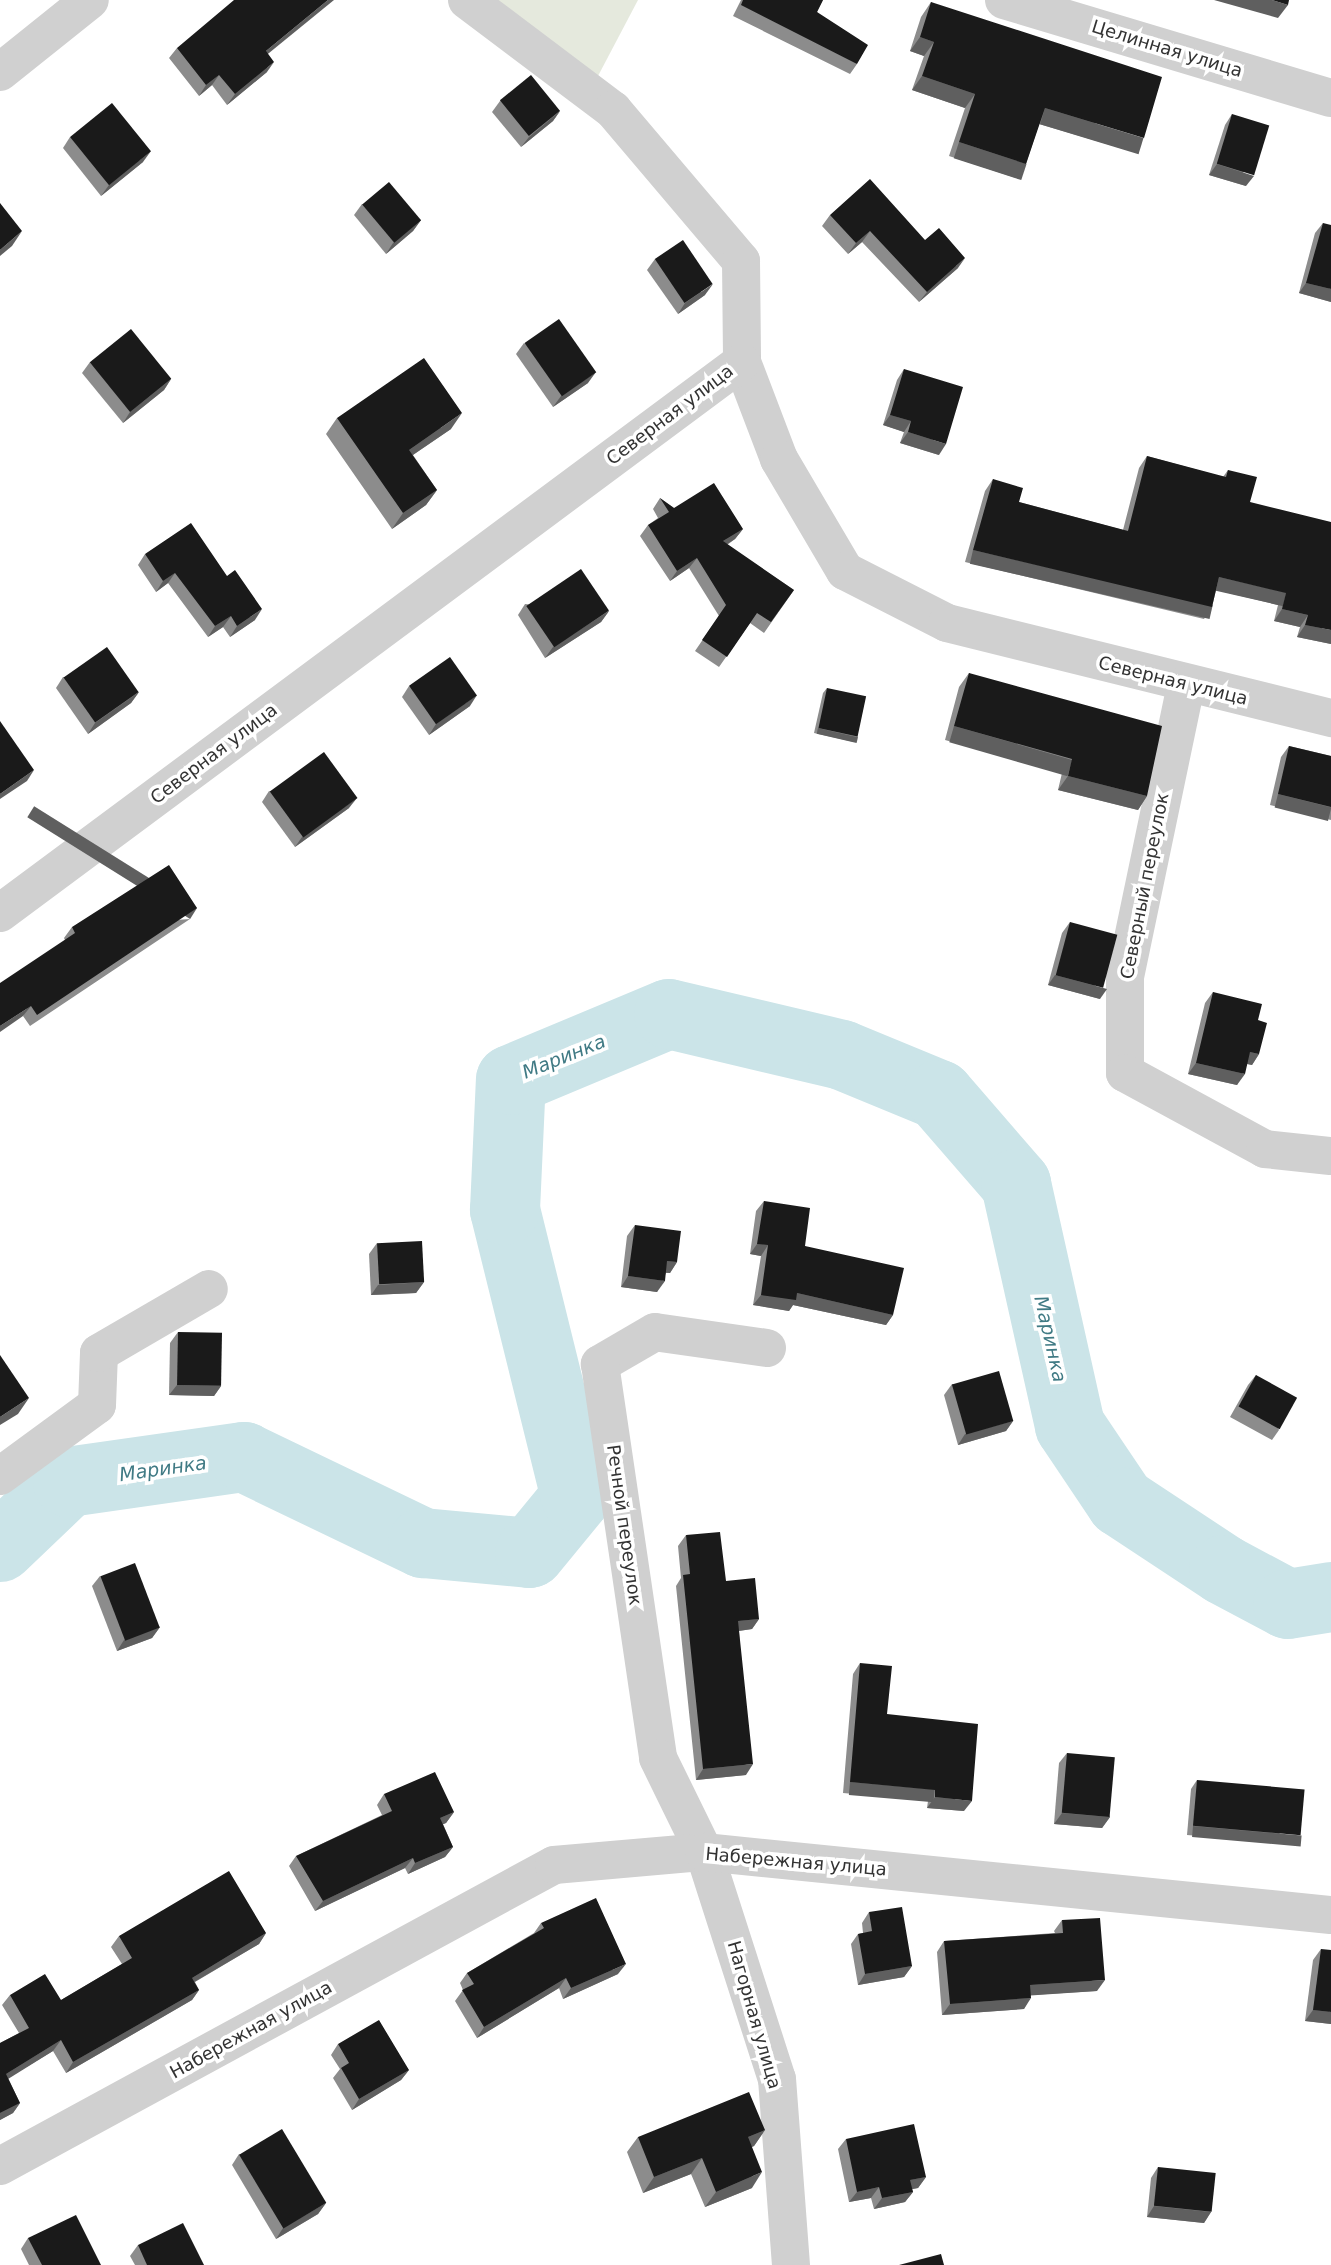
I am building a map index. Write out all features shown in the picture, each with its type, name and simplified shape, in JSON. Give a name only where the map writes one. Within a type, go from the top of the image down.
[{"type":"street","points":[[0,72],[90,0]]},
{"type":"street","points":[[467,0],[613,110],[741,261],[742,362]]},
{"type":"street","name":"Целинная улица","points":[[1004,0],[1331,98]]},
{"type":"street","name":"Северная улица","points":[[0,913],[742,362],[779,460],[845,572],[947,622],[1186,685],[1331,718]]},
{"type":"street","name":"Северный переулок","points":[[1186,685],[1125,977],[1125,1073],[1265,1149],[1331,1156]]},
{"type":"street","points":[[0,1476],[97,1405],[99,1353],[209,1289]]},
{"type":"street","name":"Речной переулок","points":[[704,1852],[658,1758],[600,1364],[655,1332],[767,1348]]},
{"type":"street","name":"Набережная улица","points":[[0,2166],[554,1866],[704,1852],[1331,1915]]},
{"type":"street","name":"Нагорная улица","points":[[704,1852],[776,2079],[791,2265]]},
{"type":"shaded area","points":[[494,0],[638,0],[598,76]]},
{"type":"building","points":[[234,0],[328,0],[266,51],[274,62],[235,94],[219,75],[206,85],[177,48]]},
{"type":"building","points":[[743,0],[823,0],[817,12],[868,45],[857,64],[741,5]]},
{"type":"building","points":[[1272,0],[1289,0],[1288,5]]},
{"type":"building","points":[[931,2],[1162,77],[1144,138],[1045,108],[1026,164],[959,142],[975,94],[922,76],[934,42],[920,37]]},
{"type":"building","points":[[531,75],[560,111],[529,136],[500,100]]},
{"type":"building","points":[[112,103],[151,151],[109,185],[70,137]]},
{"type":"building","points":[[1232,114],[1269,125],[1254,175],[1217,164]]},
{"type":"building","points":[[870,179],[925,240],[939,228],[965,258],[927,292],[870,231],[856,243],[830,215]]},
{"type":"building","points":[[389,182],[421,220],[394,243],[362,204]]},
{"type":"building","points":[[0,203],[22,231],[0,250]]},
{"type":"building","points":[[1323,223],[1331,225],[1331,289],[1306,283]]},
{"type":"building","points":[[683,240],[713,284],[684,303],[655,259]]},
{"type":"building","points":[[559,319],[596,372],[562,396],[525,343]]},
{"type":"building","points":[[131,329],[171,379],[130,412],[90,362]]},
{"type":"building","points":[[424,358],[462,413],[409,450],[437,490],[403,513],[337,418]]},
{"type":"building","points":[[904,369],[963,387],[946,444],[908,432],[911,421],[890,415]]},
{"type":"building","points":[[1147,456],[1226,477],[1228,470],[1257,477],[1250,502],[1331,522],[1331,630],[1305,625],[1308,615],[1282,609],[1286,593],[1219,577],[1212,607],[973,550],[993,479],[1023,488],[1019,502],[1128,531]]},
{"type":"building","points":[[714,483],[743,529],[723,541],[794,590],[771,622],[757,613],[727,657],[702,640],[726,605],[697,558],[677,571],[648,525],[669,512],[660,498],[674,508]]},
{"type":"building","points":[[191,523],[227,576],[235,570],[262,609],[237,626],[231,616],[215,626],[175,573],[163,581],[145,554]]},
{"type":"building","points":[[581,569],[609,610],[554,647],[526,606]]},
{"type":"building","points":[[107,647],[139,692],[95,722],[64,677]]},
{"type":"building","points":[[450,657],[477,696],[436,724],[409,686]]},
{"type":"building","points":[[969,673],[1162,726],[1147,796],[1068,776],[1072,759],[954,726]]},
{"type":"building","points":[[827,688],[866,696],[858,736],[818,728]]},
{"type":"building","points":[[0,721],[34,770],[0,794]]},
{"type":"building","points":[[1289,746],[1331,756],[1331,807],[1278,794]]},
{"type":"building","points":[[324,752],[358,798],[303,837],[270,791]]},
{"type":"building","points":[[169,865],[197,908],[37,1015],[31,1006],[0,1026],[0,983],[75,933],[72,927]]},
{"type":"building","points":[[1070,922],[1117,935],[1103,988],[1056,975]]},
{"type":"building","points":[[1213,992],[1262,1004],[1258,1020],[1267,1023],[1259,1054],[1250,1052],[1245,1074],[1196,1063]]},
{"type":"building","points":[[764,1201],[810,1208],[805,1246],[904,1268],[893,1315],[797,1293],[796,1300],[761,1295],[768,1245],[757,1244]]},
{"type":"building","points":[[635,1225],[681,1231],[677,1262],[667,1261],[665,1281],[628,1276]]},
{"type":"building","points":[[422,1241],[424,1282],[379,1284],[377,1243]]},
{"type":"building","points":[[178,1332],[222,1333],[221,1386],[177,1385]]},
{"type":"building","points":[[0,1355],[29,1398],[0,1417]]},
{"type":"building","points":[[999,1371],[1013,1421],[966,1434],[952,1385]]},
{"type":"building","points":[[1256,1375],[1297,1398],[1280,1429],[1239,1406]]},
{"type":"building","points":[[720,1532],[726,1581],[755,1578],[759,1619],[738,1621],[753,1764],[703,1769],[683,1575],[690,1574],[686,1535]]},
{"type":"building","points":[[135,1563],[160,1627],[125,1641],[100,1576]]},
{"type":"building","points":[[860,1663],[892,1666],[887,1714],[978,1724],[972,1801],[935,1797],[935,1790],[850,1782]]},
{"type":"building","points":[[1067,1753],[1115,1757],[1110,1817],[1062,1813]]},
{"type":"building","points":[[435,1772],[454,1812],[440,1818],[453,1847],[415,1863],[413,1858],[323,1901],[296,1856],[392,1811],[384,1794]]},
{"type":"building","points":[[1197,1780],[1305,1789],[1301,1835],[1193,1826]]},
{"type":"building","points":[[229,1871],[266,1933],[192,1978],[199,1990],[73,2062],[61,2040],[6,2074],[20,2103],[0,2113],[0,2043],[29,2028],[10,1995],[45,1974],[61,2000],[132,1958],[119,1936]]},
{"type":"building","points":[[596,1898],[626,1964],[571,1988],[566,1978],[484,2027],[462,1990],[474,1984],[467,1973],[544,1928],[541,1923]]},
{"type":"building","points":[[902,1907],[912,1966],[865,1974],[858,1934],[872,1931],[869,1912]]},
{"type":"building","points":[[1100,1918],[1105,1980],[1030,1985],[1031,1998],[950,2004],[944,1941],[1063,1933],[1062,1920]]},
{"type":"building","points":[[1321,1949],[1331,1950],[1331,2012],[1313,2010]]},
{"type":"building","points":[[379,2020],[409,2070],[359,2099],[341,2068],[349,2063],[338,2044]]},
{"type":"building","points":[[749,2092],[765,2130],[748,2137],[762,2172],[716,2192],[702,2158],[654,2177],[638,2137]]},
{"type":"building","points":[[914,2124],[926,2177],[910,2180],[913,2192],[882,2198],[879,2187],[857,2192],[846,2139]]},
{"type":"building","points":[[282,2129],[326,2203],[283,2228],[239,2155]]},
{"type":"building","points":[[1158,2167],[1216,2173],[1212,2212],[1154,2206]]},
{"type":"building","points":[[76,2215],[101,2265],[42,2265],[28,2238]]},
{"type":"building","points":[[183,2223],[204,2265],[147,2265],[138,2245]]},
{"type":"building","points":[[941,2254],[944,2265],[899,2265]]},
{"type":"waterway","name":"Маринка","points":[[0,1547],[68,1482],[244,1457],[423,1543],[530,1553],[576,1497],[505,1210],[511,1080],[669,1014],[842,1055],[939,1095],[1016,1184],[1070,1426],[1121,1502],[1224,1570],[1288,1604],[1331,1597]]}]
